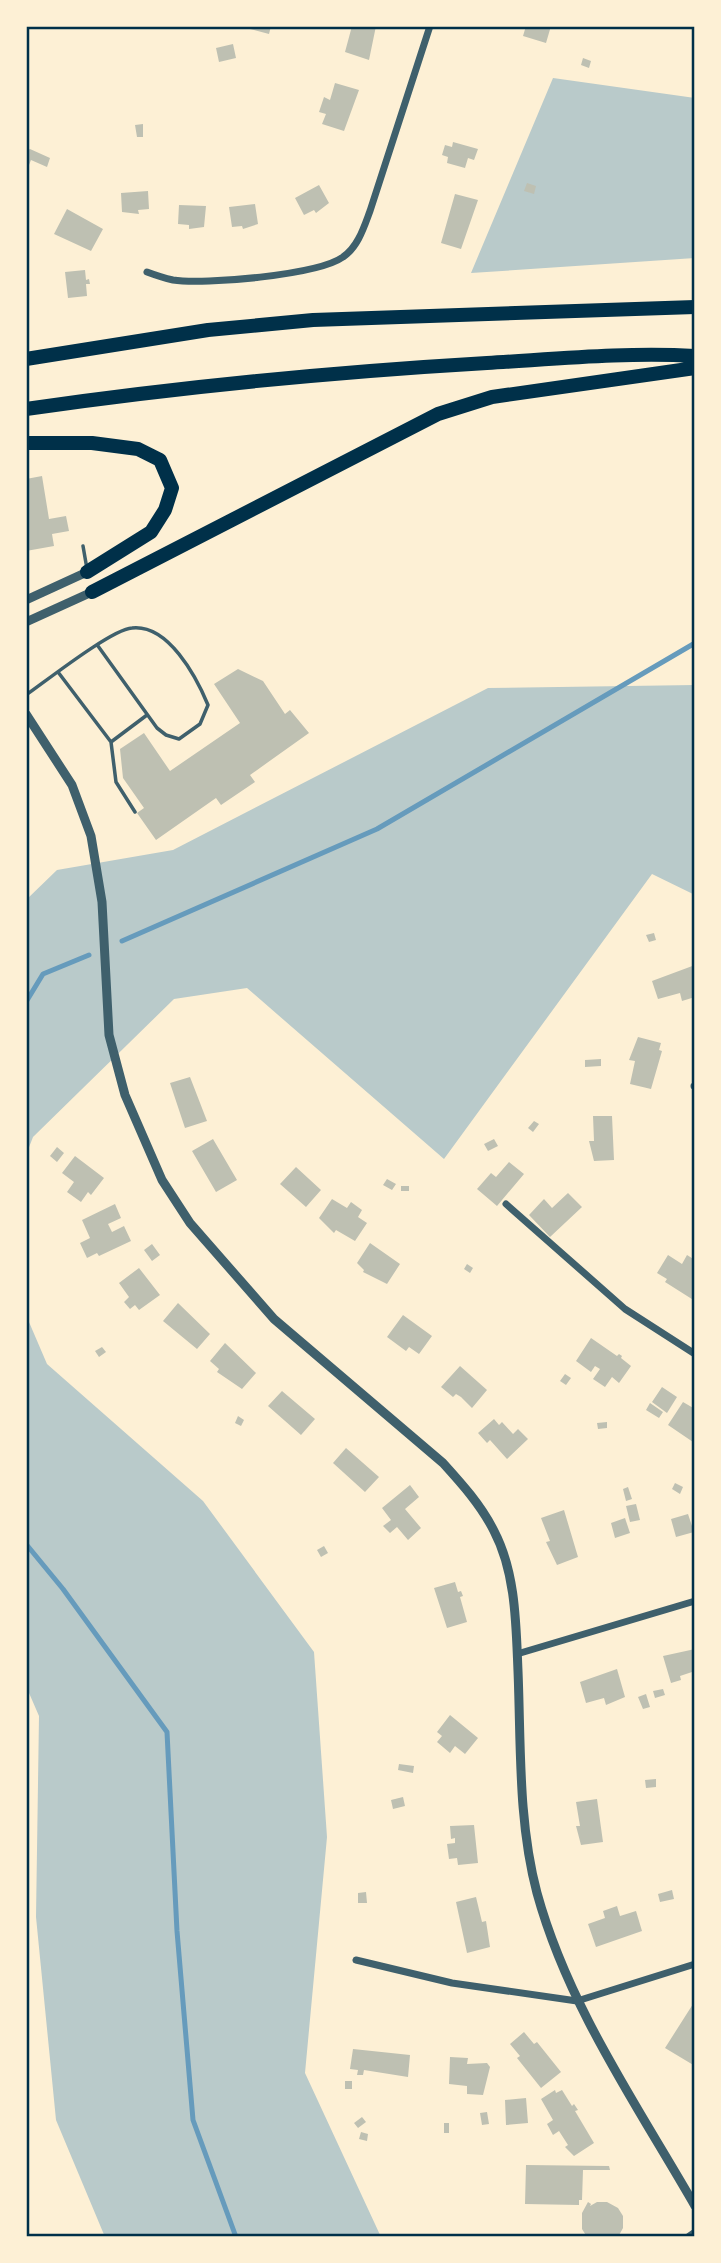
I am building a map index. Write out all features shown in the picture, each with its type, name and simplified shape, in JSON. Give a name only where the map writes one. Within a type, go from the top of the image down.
[{"type":"highway","points":[[26,359],[208,330],[313,320],[695,307]]},
{"type":"highway","points":[[26,351],[111,346]]},
{"type":"highway","points":[[26,409],[131,394],[389,369],[646,353],[695,356]]},
{"type":"highway","points":[[92,592],[439,414],[492,397],[695,368]]},
{"type":"highway","points":[[26,443],[92,443],[127,447],[138,449],[160,460],[172,488],[151,532],[87,572]]},
{"type":"street","points":[[147,272],[173,280],[191,280],[297,272],[333,263],[347,254],[359,237],[430,26]]},
{"type":"street","points":[[26,600],[87,572]]},
{"type":"street","points":[[26,622],[92,592]]},
{"type":"street","points":[[26,714],[72,785],[91,836],[102,902],[108,1035],[128,1105],[162,1180],[197,1232],[274,1319],[411,1434],[464,1486],[495,1532],[510,1580],[517,1654],[522,1804],[536,1891],[551,1939],[577,2001],[695,2206]]},
{"type":"street","points":[[506,1204],[625,1309],[695,1354]]},
{"type":"street","points":[[517,1654],[695,1601]]},
{"type":"street","points":[[356,1960],[452,1983],[577,2001],[695,1964]]},
{"type":"lane","points":[[83,547],[92,592]]},
{"type":"lane","points":[[26,695],[98,646],[127,628],[135,627],[160,635],[194,679],[208,705],[201,724],[179,739],[166,736],[147,715],[98,646]]},
{"type":"lane","points":[[58,672],[111,742],[116,782],[135,812]]},
{"type":"lane","points":[[111,742],[147,715]]},
{"type":"lane","points":[[685,2237],[695,2230]]},
{"type":"shaded area","points":[[553,78],[695,98],[695,258],[471,273]]},
{"type":"shaded area","points":[[695,685],[695,895],[652,874],[444,1159],[247,988],[174,999],[33,1137],[26,1155],[26,900],[57,870],[173,850],[488,688]]},
{"type":"shaded area","points":[[26,1315],[47,1364],[203,1501],[314,1652],[327,1837],[305,2073],[381,2237],[105,2237],[56,2120],[36,1917],[39,1716],[26,1686]]},
{"type":"building","points":[[251,26],[271,26],[269,34],[250,29]]},
{"type":"building","points":[[352,26],[376,26],[369,60],[345,52]]},
{"type":"building","points":[[526,26],[551,26],[546,43],[523,36]]},
{"type":"building","points":[[233,44],[236,58],[219,62],[216,48]]},
{"type":"building","points":[[583,58],[591,61],[589,68],[581,65]]},
{"type":"building","points":[[335,83],[359,90],[344,131],[322,124],[326,114],[319,112],[324,97],[330,100]]},
{"type":"building","points":[[143,124],[143,137],[137,137],[135,125]]},
{"type":"building","points":[[453,142],[478,149],[474,160],[468,158],[465,168],[447,163],[448,157],[442,155],[445,145],[452,147]]},
{"type":"building","points":[[30,149],[50,158],[47,167],[31,160],[29,165],[26,164],[26,151]]},
{"type":"building","points":[[527,183],[536,186],[534,194],[524,191]]},
{"type":"building","points":[[319,185],[329,203],[316,213],[314,210],[304,215],[295,198]]},
{"type":"building","points":[[148,191],[149,209],[138,210],[139,214],[122,212],[121,193]]},
{"type":"building","points":[[455,194],[478,200],[461,249],[441,243]]},
{"type":"building","points":[[255,204],[258,224],[243,229],[242,226],[232,227],[229,207]]},
{"type":"building","points":[[179,205],[206,206],[204,227],[189,229],[189,225],[178,224]]},
{"type":"building","points":[[67,209],[103,229],[91,251],[54,234]]},
{"type":"building","points":[[85,270],[86,280],[89,279],[90,284],[86,284],[87,296],[68,298],[65,272]]},
{"type":"building","points":[[42,476],[49,519],[66,516],[69,531],[52,534],[54,546],[26,551],[26,479]]},
{"type":"building","points":[[238,669],[263,681],[285,714],[290,710],[309,733],[250,775],[255,782],[221,805],[216,798],[156,840],[137,813],[144,808],[123,778],[120,749],[144,733],[170,771],[240,723],[214,684]]},
{"type":"building","points":[[654,933],[656,940],[649,942],[646,935]]},
{"type":"building","points":[[695,965],[695,997],[682,1001],[680,993],[658,999],[652,981]]},
{"type":"building","points":[[638,1037],[661,1043],[659,1050],[662,1051],[651,1089],[630,1084],[635,1061],[629,1060]]},
{"type":"building","points":[[601,1059],[601,1066],[585,1067],[585,1060]]},
{"type":"building","points":[[190,1077],[207,1121],[185,1128],[170,1083]]},
{"type":"building","points":[[593,1116],[612,1116],[614,1160],[594,1161],[589,1141],[594,1141]]},
{"type":"building","points":[[534,1121],[539,1124],[533,1132],[528,1128]]},
{"type":"building","points":[[213,1139],[237,1180],[216,1192],[192,1151]]},
{"type":"building","points":[[494,1139],[498,1146],[488,1151],[484,1144]]},
{"type":"building","points":[[57,1147],[64,1153],[57,1162],[50,1156]]},
{"type":"building","points":[[75,1156],[104,1178],[91,1195],[88,1192],[81,1202],[67,1192],[74,1182],[62,1173]]},
{"type":"building","points":[[509,1162],[524,1174],[497,1206],[477,1189],[491,1173],[496,1177]]},
{"type":"building","points":[[296,1167],[321,1190],[306,1207],[280,1184]]},
{"type":"building","points":[[387,1179],[396,1184],[392,1190],[383,1185]]},
{"type":"building","points":[[401,1186],[409,1186],[409,1191],[401,1191]]},
{"type":"building","points":[[568,1193],[582,1207],[550,1237],[529,1215],[544,1199],[552,1208]]},
{"type":"building","points":[[332,1199],[347,1208],[351,1202],[362,1210],[358,1217],[367,1223],[355,1241],[336,1230],[334,1233],[319,1218]]},
{"type":"building","points":[[115,1204],[121,1218],[108,1224],[112,1232],[124,1226],[131,1241],[99,1256],[97,1253],[87,1258],[80,1243],[90,1238],[82,1220]]},
{"type":"building","points":[[370,1243],[400,1264],[387,1284],[363,1272],[357,1263]]},
{"type":"building","points":[[152,1244],[160,1255],[152,1261],[144,1250]]},
{"type":"building","points":[[668,1255],[682,1264],[687,1255],[695,1260],[695,1301],[665,1282],[667,1279],[657,1273]]},
{"type":"building","points":[[467,1264],[473,1268],[470,1273],[464,1269]]},
{"type":"building","points":[[139,1268],[160,1295],[139,1310],[135,1305],[130,1309],[124,1302],[129,1297],[119,1283]]},
{"type":"building","points":[[178,1303],[210,1334],[197,1349],[163,1321]]},
{"type":"building","points":[[403,1315],[432,1336],[419,1354],[409,1347],[406,1351],[387,1337]]},
{"type":"building","points":[[591,1338],[617,1356],[622,1356],[631,1366],[619,1383],[612,1377],[605,1387],[593,1379],[600,1369],[595,1366],[591,1372],[576,1361]]},
{"type":"building","points":[[225,1343],[256,1373],[242,1389],[217,1372],[219,1369],[210,1361]]},
{"type":"building","points":[[102,1347],[106,1352],[99,1357],[95,1351]]},
{"type":"building","points":[[460,1366],[487,1390],[472,1408],[461,1397],[456,1394],[453,1397],[441,1387]]},
{"type":"building","points":[[565,1374],[571,1378],[566,1385],[560,1381]]},
{"type":"building","points":[[662,1387],[677,1397],[667,1413],[652,1402]]},
{"type":"building","points":[[282,1391],[315,1419],[301,1435],[268,1406]]},
{"type":"building","points":[[683,1402],[695,1409],[693,1442],[668,1425]]},
{"type":"building","points":[[650,1403],[663,1412],[659,1418],[646,1410]]},
{"type":"building","points":[[238,1416],[244,1420],[241,1426],[235,1423]]},
{"type":"building","points":[[494,1419],[499,1425],[502,1422],[513,1434],[518,1429],[528,1439],[507,1459],[490,1440],[487,1443],[478,1433]]},
{"type":"building","points":[[607,1422],[607,1428],[598,1429],[597,1423]]},
{"type":"building","points":[[346,1448],[379,1477],[365,1492],[333,1463]]},
{"type":"building","points":[[675,1483],[683,1487],[680,1494],[672,1489]]},
{"type":"building","points":[[410,1485],[419,1497],[405,1509],[421,1528],[408,1540],[397,1527],[390,1533],[383,1526],[391,1520],[382,1508]]},
{"type":"building","points":[[628,1487],[632,1499],[626,1501],[623,1489]]},
{"type":"building","points":[[636,1504],[640,1520],[630,1522],[626,1506]]},
{"type":"building","points":[[564,1510],[578,1557],[557,1565],[546,1542],[550,1541],[541,1518]]},
{"type":"building","points":[[688,1514],[694,1532],[676,1537],[671,1519]]},
{"type":"building","points":[[625,1518],[630,1533],[615,1538],[611,1523]]},
{"type":"building","points":[[324,1546],[328,1553],[321,1557],[317,1550]]},
{"type":"building","points":[[455,1582],[458,1592],[461,1591],[463,1596],[460,1597],[467,1622],[447,1628],[434,1588]]},
{"type":"building","points":[[695,1649],[695,1671],[680,1676],[681,1680],[671,1683],[663,1656]]},
{"type":"building","points":[[617,1669],[625,1697],[606,1705],[604,1698],[586,1703],[580,1682]]},
{"type":"building","points":[[663,1689],[665,1695],[655,1698],[653,1691]]},
{"type":"building","points":[[646,1694],[650,1707],[643,1709],[638,1697]]},
{"type":"building","points":[[450,1715],[478,1738],[465,1754],[455,1746],[450,1753],[437,1742],[442,1736],[437,1732]]},
{"type":"building","points":[[399,1764],[414,1766],[413,1773],[398,1770]]},
{"type":"building","points":[[656,1779],[656,1787],[646,1788],[645,1780]]},
{"type":"building","points":[[403,1797],[405,1806],[393,1809],[391,1800]]},
{"type":"building","points":[[597,1799],[603,1842],[581,1845],[576,1826],[580,1826],[576,1802]]},
{"type":"building","points":[[474,1825],[478,1863],[458,1865],[457,1858],[449,1859],[447,1844],[455,1843],[455,1838],[451,1839],[450,1826]]},
{"type":"building","points":[[672,1890],[674,1899],[660,1902],[658,1894]]},
{"type":"building","points":[[366,1892],[367,1903],[358,1903],[358,1893]]},
{"type":"building","points":[[476,1897],[482,1922],[486,1921],[490,1947],[467,1953],[456,1902]]},
{"type":"building","points":[[617,1906],[620,1916],[636,1911],[642,1931],[596,1947],[588,1924],[605,1918],[603,1911]]},
{"type":"building","points":[[693,2004],[695,2006],[695,2066],[665,2048]]},
{"type":"building","points":[[524,2032],[534,2044],[537,2042],[561,2072],[541,2088],[517,2058],[520,2056],[510,2044]]},
{"type":"building","points":[[353,2049],[410,2055],[408,2077],[364,2070],[363,2075],[357,2075],[358,2070],[350,2069]]},
{"type":"building","points":[[450,2057],[468,2058],[467,2064],[487,2063],[490,2067],[483,2095],[467,2094],[467,2086],[449,2084]]},
{"type":"building","points":[[345,2081],[352,2081],[352,2089],[345,2089]]},
{"type":"building","points":[[555,2090],[556,2093],[562,2090],[572,2106],[574,2104],[578,2110],[575,2111],[594,2143],[574,2156],[565,2147],[568,2145],[559,2131],[553,2135],[547,2124],[553,2120],[541,2099]]},
{"type":"building","points":[[526,2098],[528,2123],[506,2125],[505,2100]]},
{"type":"building","points":[[487,2112],[489,2124],[482,2125],[480,2113]]},
{"type":"building","points":[[362,2117],[366,2122],[358,2128],[354,2123]]},
{"type":"building","points":[[444,2123],[449,2123],[449,2133],[444,2133]]},
{"type":"building","points":[[361,2132],[368,2134],[367,2141],[359,2139]]},
{"type":"building","points":[[526,2165],[609,2166],[610,2170],[583,2170],[582,2200],[579,2200],[579,2205],[525,2204]]},
{"type":"building","points":[[588,2202],[590,2206],[597,2202],[607,2202],[618,2208],[623,2216],[623,2228],[618,2237],[587,2237],[582,2229],[582,2213]]},
{"type":"waterway","points":[[122,941],[377,829],[695,643]]},
{"type":"waterway","points":[[26,1002],[43,974],[89,955]]},
{"type":"waterway","points":[[26,1544],[63,1589],[167,1732],[177,1931],[193,2120],[236,2237]]}]
